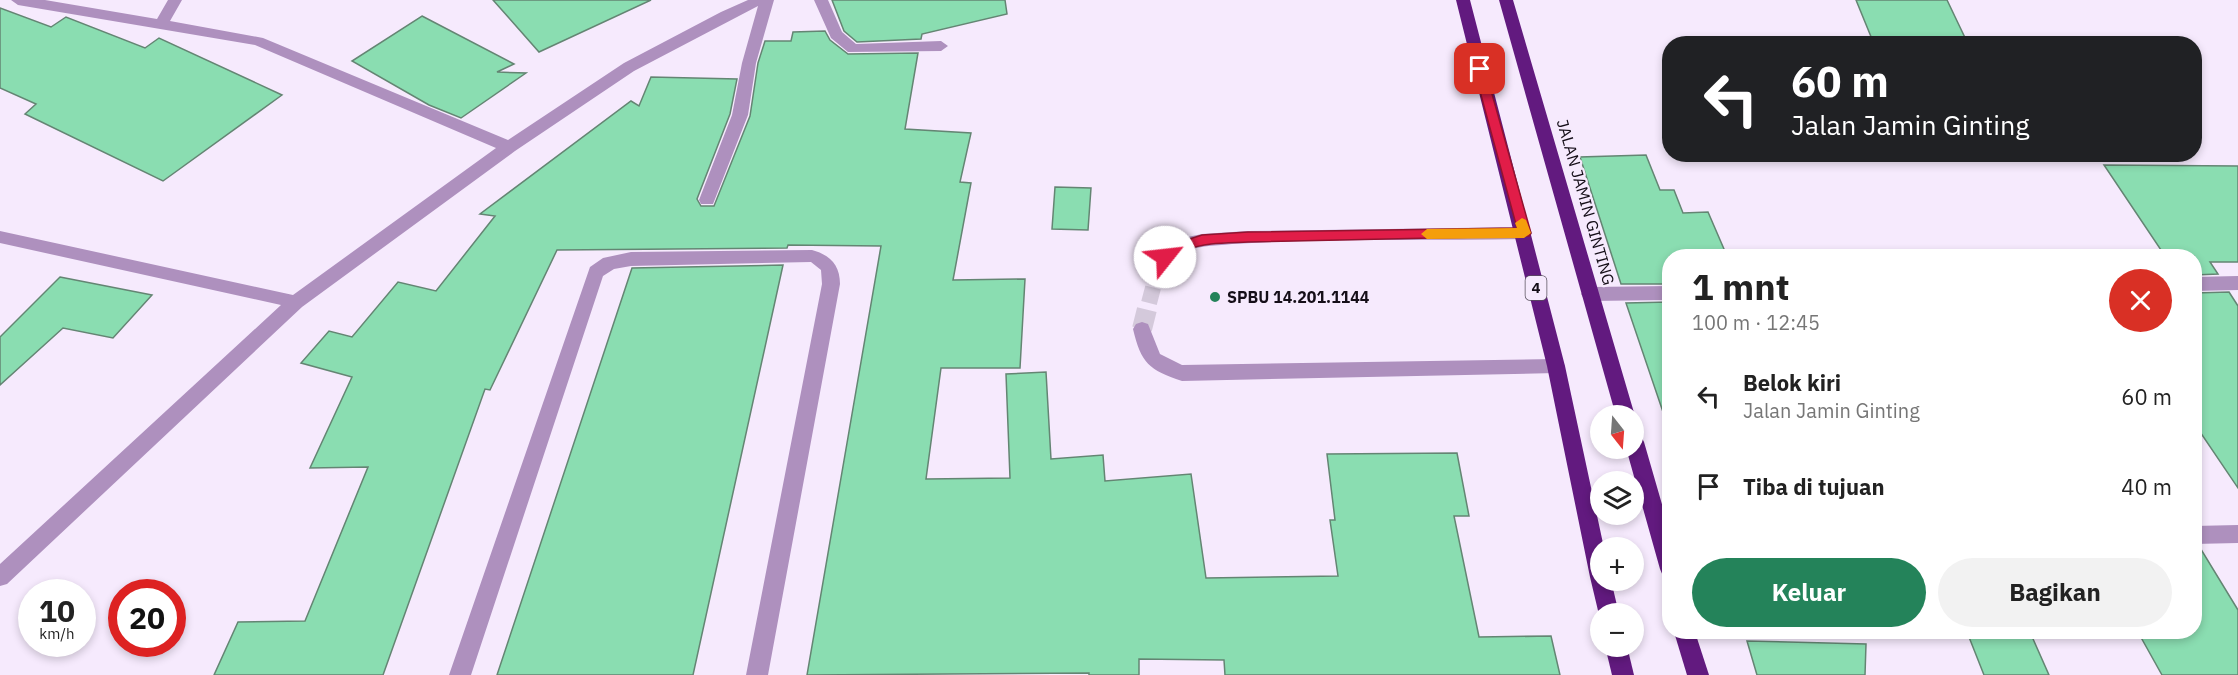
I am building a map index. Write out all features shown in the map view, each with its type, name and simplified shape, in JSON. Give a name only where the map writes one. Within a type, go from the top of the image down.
[{"type":"highway","name":"4","points":[[1463,0],[1556,366],[1592,537]]},
{"type":"highway","name":"JALAN JAMIN GINTING","points":[[1506,0],[1623,405]]},
{"type":"highway","points":[[1639,459],[1662,530]]},
{"type":"highway","points":[[1687,639],[1698,675]]},
{"type":"highway","points":[[1619,657],[1623,675]]},
{"type":"street","points":[[18,0],[258,41],[509,147]]},
{"type":"street","points":[[160,24],[176,0]]},
{"type":"street","points":[[0,577],[296,302],[509,147],[629,67],[726,15],[760,0]]},
{"type":"street","points":[[707,200],[740,115],[749,63],[767,0]]},
{"type":"street","points":[[821,0],[837,38],[844,45],[854,48],[942,46]]},
{"type":"street","points":[[1158,269],[1170,252],[1202,240],[1248,237],[1524,233]]},
{"type":"street","points":[[0,237],[296,302]]},
{"type":"street","points":[[460,675],[596,272],[609,263],[631,259],[812,256],[826,263],[832,276],[831,284],[757,675]]},
{"type":"street","points":[[2202,284],[2238,284]]},
{"type":"street","points":[[1590,294],[1662,293]]},
{"type":"street","points":[[1142,329],[1148,353],[1152,359],[1171,369],[1194,374],[1556,366]]},
{"type":"street","points":[[2202,535],[2238,534]]},
{"type":"building","points":[[493,0],[651,0],[539,52]]},
{"type":"building","points":[[832,0],[1005,0],[1007,14],[922,34],[921,39],[857,42],[844,31]]},
{"type":"building","points":[[1856,0],[1947,0],[1964,36],[1871,36]]},
{"type":"building","points":[[0,8],[51,27],[66,17],[145,48],[159,38],[282,95],[163,181],[25,114],[36,104],[0,88]]},
{"type":"building","points":[[422,16],[514,64],[497,72],[526,73],[461,118],[429,105],[352,61]]},
{"type":"building","points":[[825,31],[830,40],[848,54],[918,53],[905,129],[971,133],[960,182],[971,183],[953,280],[1025,279],[1020,368],[941,368],[926,479],[1010,478],[1006,374],[1046,372],[1051,459],[1103,455],[1105,481],[1191,474],[1206,578],[1338,576],[1330,520],[1335,520],[1327,454],[1457,453],[1469,516],[1454,516],[1479,637],[1551,636],[1560,675],[1225,675],[1224,660],[1139,659],[1139,675],[1089,675],[1089,673],[807,675],[881,246],[788,245],[787,248],[557,250],[490,390],[485,389],[383,675],[214,675],[238,622],[305,621],[368,467],[310,468],[352,377],[301,363],[329,331],[352,337],[398,282],[436,291],[495,216],[480,214],[631,101],[639,106],[651,77],[737,79],[730,114],[697,199],[701,206],[714,206],[750,116],[758,63],[765,41],[791,41],[793,32]]},
{"type":"building","points":[[1646,155],[1660,190],[1674,190],[1683,213],[1708,212],[1724,249],[1662,249],[1662,284],[1621,284],[1580,157]]},
{"type":"building","points":[[2104,165],[2238,166],[2238,262],[2210,262],[2218,274],[2202,275],[2202,249],[2160,249]]},
{"type":"building","points":[[1055,187],[1091,188],[1088,230],[1052,229]]},
{"type":"building","points":[[783,265],[693,675],[497,675],[632,268]]},
{"type":"building","points":[[60,277],[152,295],[113,338],[63,328],[0,385],[0,337]]},
{"type":"building","points":[[2229,292],[2238,306],[2238,488],[2202,435],[2202,293]]},
{"type":"building","points":[[1662,302],[1662,409],[1626,303]]},
{"type":"building","points":[[2202,551],[2238,610],[2238,675],[2162,675],[2142,639],[2202,639]]},
{"type":"building","points":[[1970,639],[2033,639],[2049,675],[1984,675]]},
{"type":"building","points":[[1747,641],[1866,644],[1865,675],[1757,675]]},
{"type":"tunnel","points":[[1149,303],[1158,269]]},
{"type":"tunnel","points":[[1142,329],[1149,301]]},
{"type":"slow traffic","points":[[1427,234],[1524,233],[1522,223]]},
{"type":"place","name":"SPBU 14.201.1144","points":[[1215,297]]},
{"type":"route","points":[[1165,257],[1178,248],[1202,240],[1248,237],[1524,233],[1480,69]]}]
